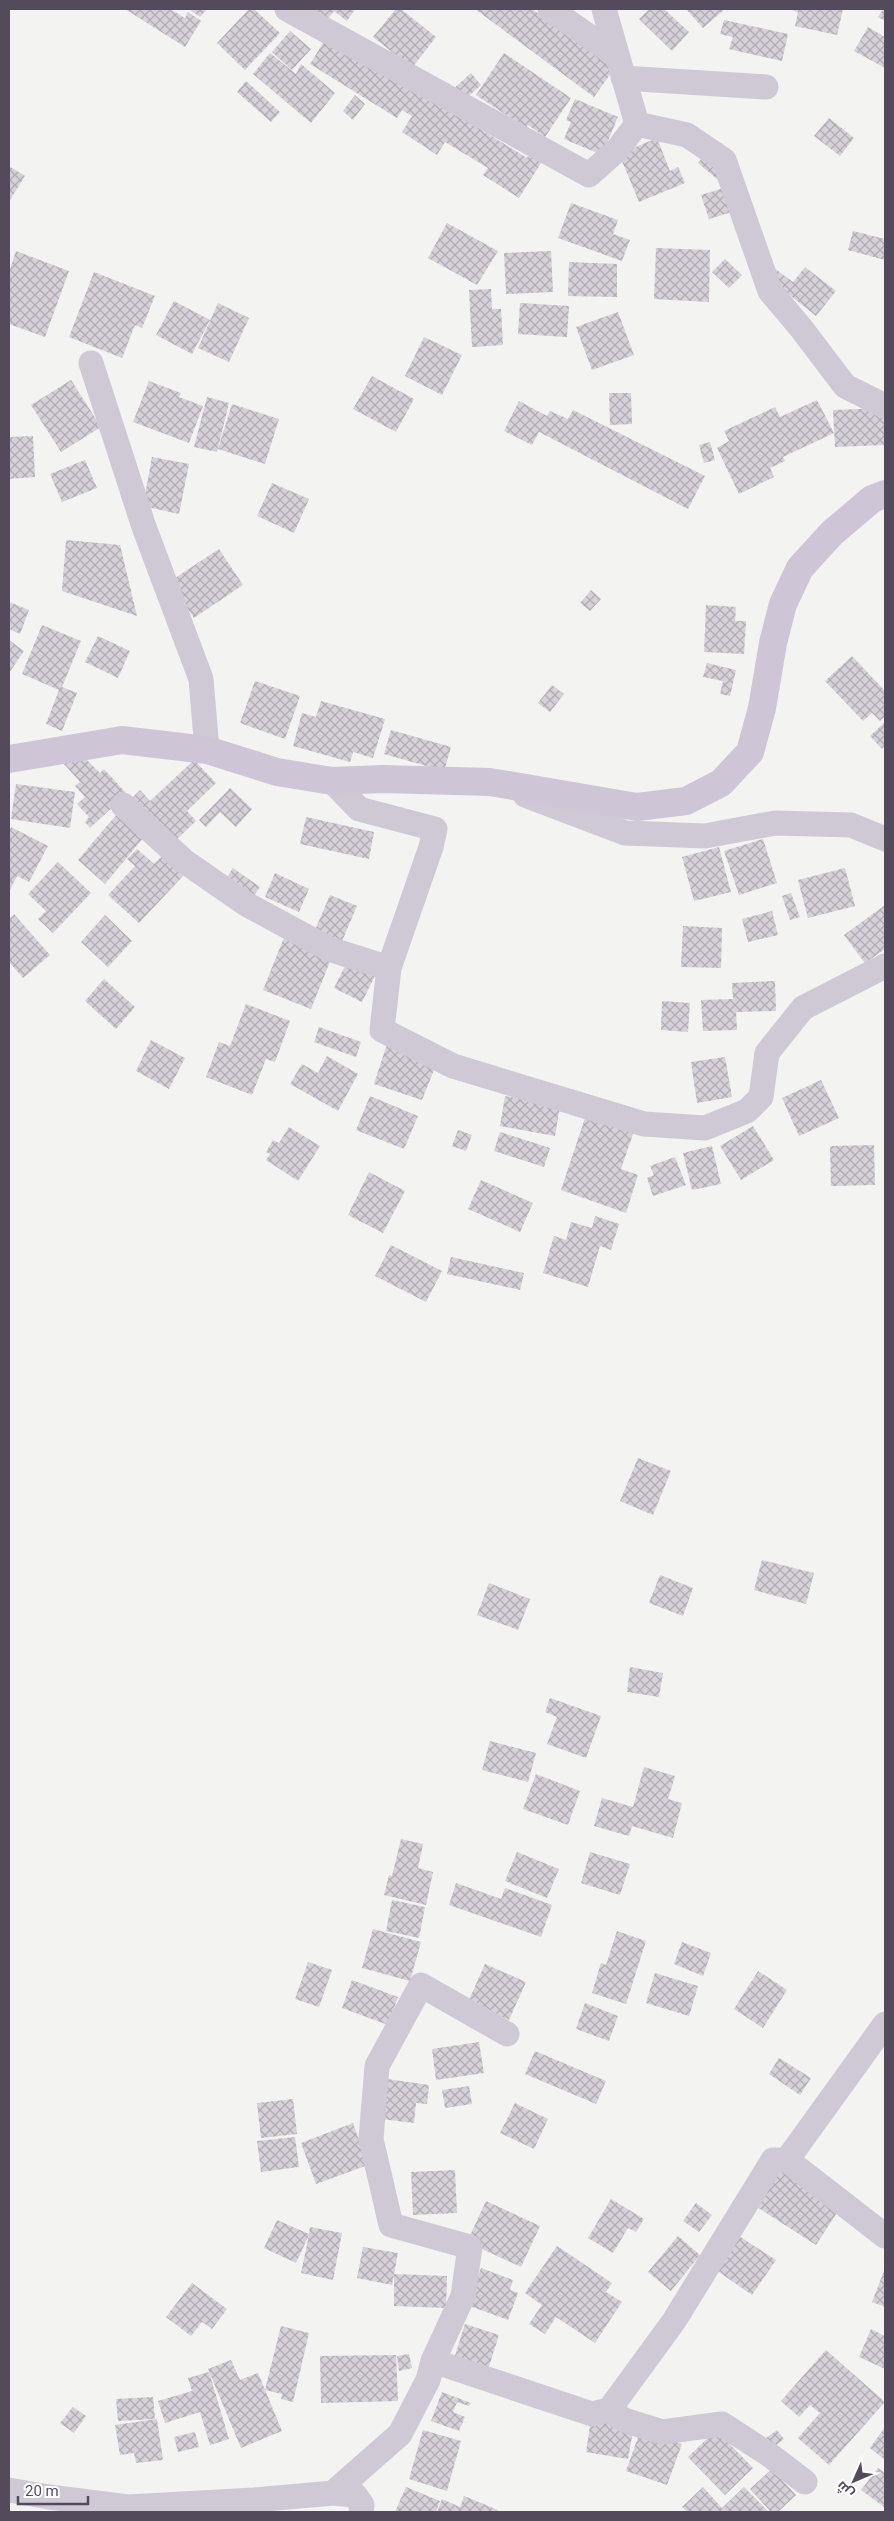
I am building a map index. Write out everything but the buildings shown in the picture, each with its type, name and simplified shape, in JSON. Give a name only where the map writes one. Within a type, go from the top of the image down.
[{"type":"main road","points":[[9,759],[122,740],[206,750],[276,772],[332,781],[383,779],[490,782],[637,807],[686,801],[721,783],[750,752],[762,708],[773,642],[783,604],[800,568],[832,533],[872,499],[885,494]]},
{"type":"street","points":[[287,9],[589,175],[617,150],[637,124]]},
{"type":"street","points":[[550,9],[620,67],[766,87]]},
{"type":"street","points":[[604,9],[637,124]]},
{"type":"street","points":[[637,124],[687,136],[724,160],[770,291],[845,386],[885,406]]},
{"type":"street","points":[[91,363],[144,527],[201,679],[206,750]]},
{"type":"street","points":[[332,781],[359,809],[434,829],[431,847],[389,968],[382,1030],[453,1066],[644,1124],[705,1128],[747,1111],[761,1097],[767,1053],[803,1008],[885,966]]},
{"type":"street","points":[[490,782],[625,833],[705,836],[775,822],[851,825],[885,839]]},
{"type":"street","points":[[123,805],[184,861],[246,904],[329,949],[389,968]]},
{"type":"street","points":[[333,2493],[400,2434],[428,2380],[433,2361],[463,2296],[470,2247],[392,2225],[371,2139],[377,2066],[421,1984],[507,2034]]},
{"type":"street","points":[[788,2160],[885,2024]]},
{"type":"street","points":[[433,2361],[592,2414],[609,2410],[674,2321],[773,2160],[788,2160],[885,2236]]},
{"type":"street","points":[[609,2410],[624,2420],[662,2432],[722,2424],[771,2456],[805,2482]]},
{"type":"street","points":[[9,2490],[49,2498],[128,2507],[254,2500],[333,2493],[355,2495],[362,2505],[361,2512]]}]
